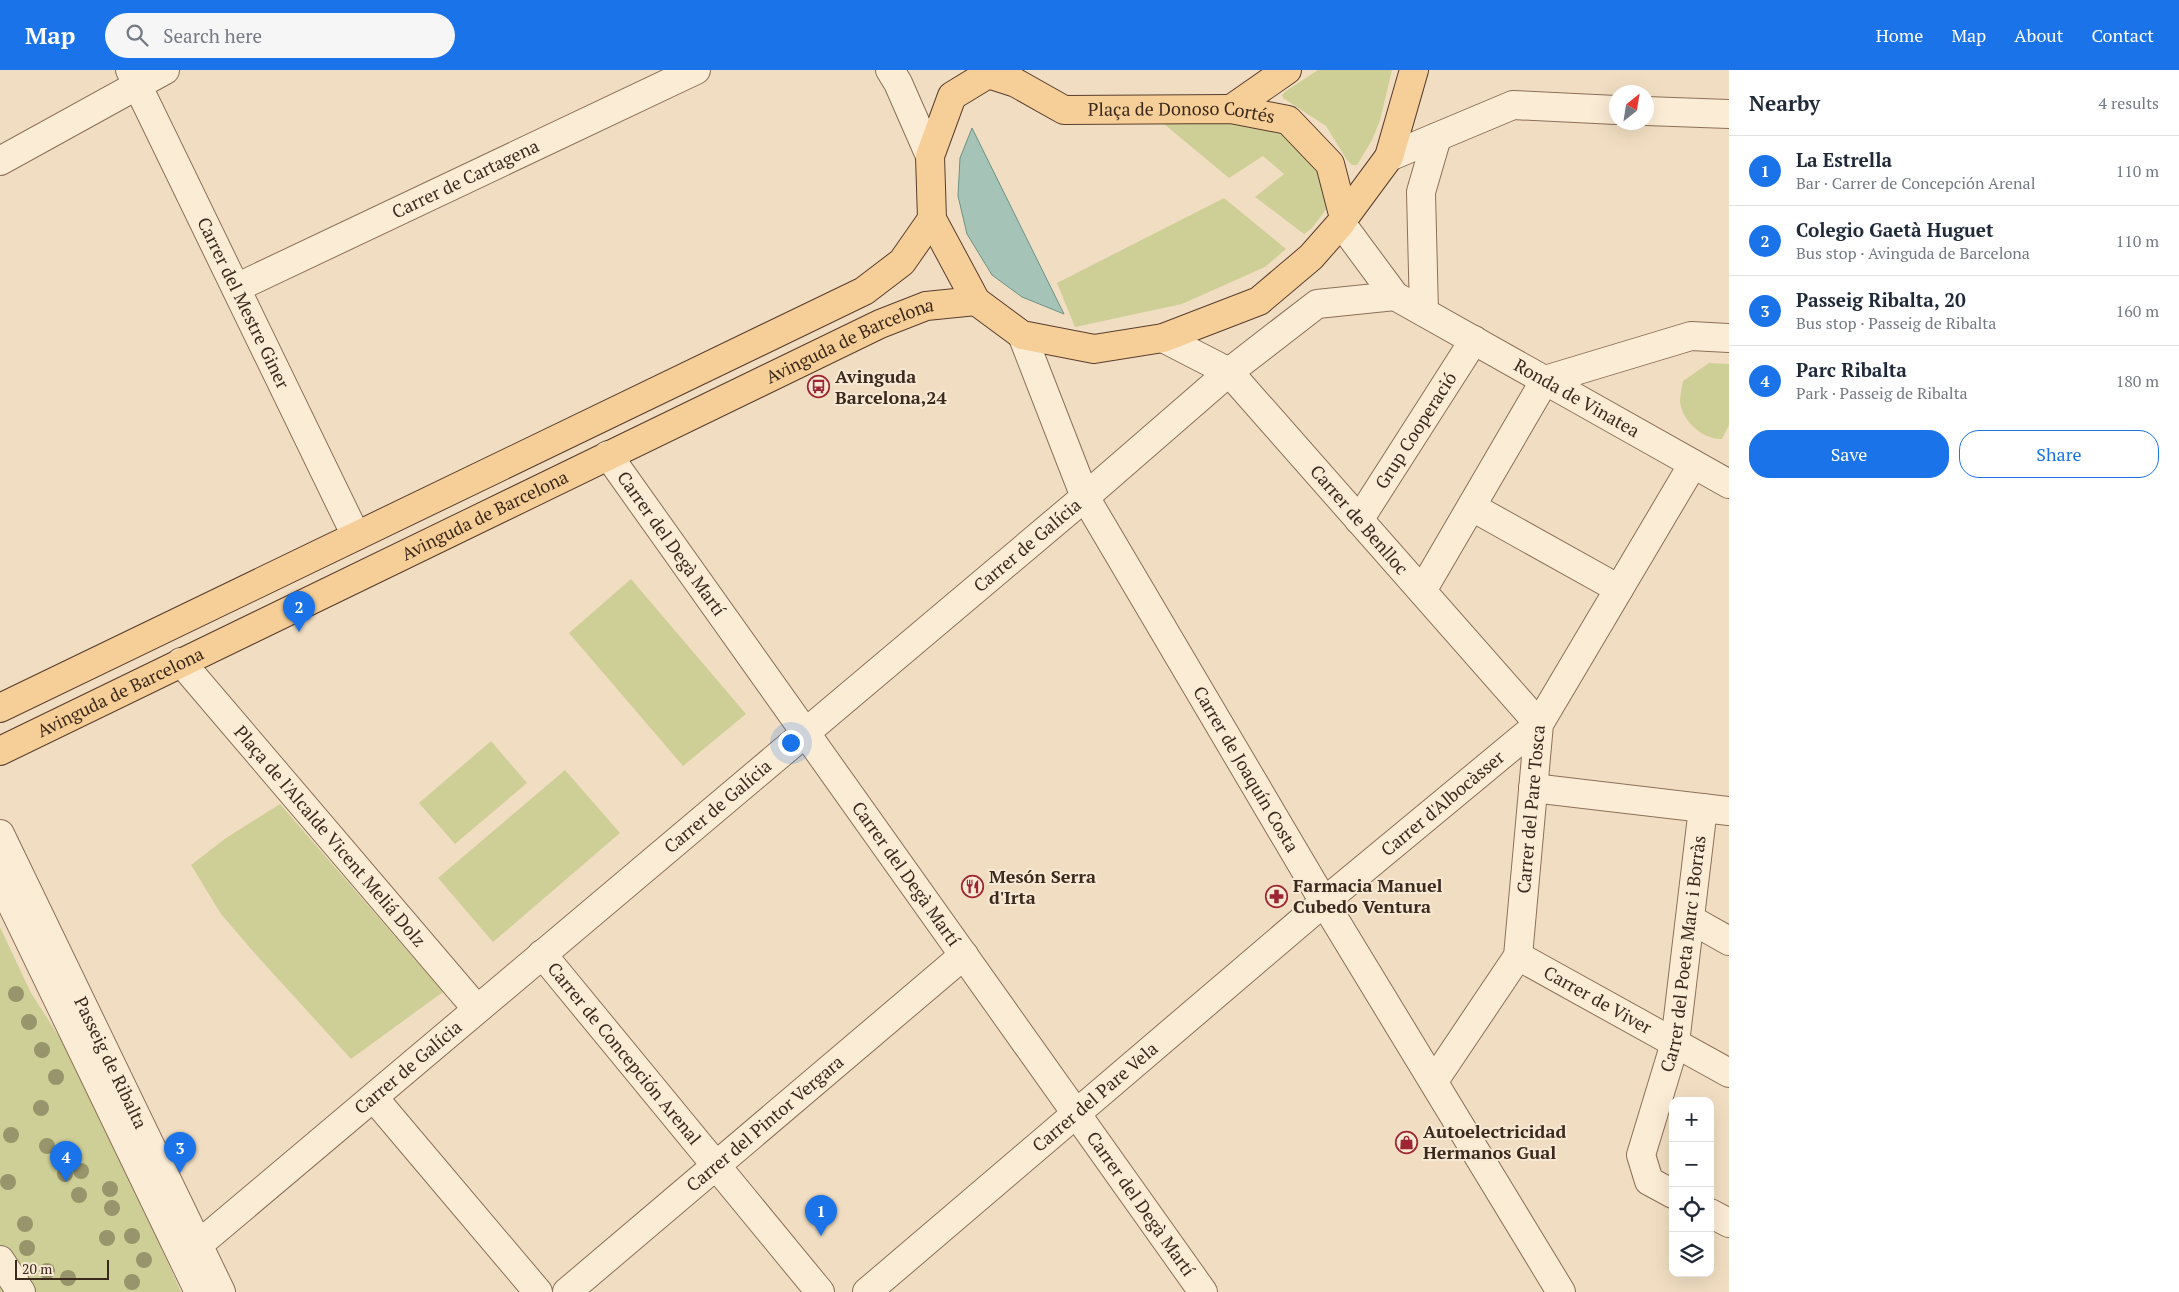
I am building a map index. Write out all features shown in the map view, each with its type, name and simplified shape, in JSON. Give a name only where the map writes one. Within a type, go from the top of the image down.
[{"type":"main road","points":[[1231,110],[1287,70]]},
{"type":"main road","points":[[1342,220],[1389,157],[1414,70]]},
{"type":"main road","name":"Plaça de Donoso Cortés","points":[[986,72],[1016,84],[1064,110],[1231,110],[1288,120],[1330,164],[1342,220],[1311,257],[1259,301],[1163,338],[1094,349],[1022,335],[976,301],[932,220],[930,156],[952,96],[986,72]]},
{"type":"main road","name":"Avinguda de Barcelona","points":[[0,708],[864,291],[902,262],[932,220]]},
{"type":"main road","name":"Avinguda de Barcelona","points":[[0,751],[880,324],[926,306],[976,301]]},
{"type":"street","points":[[0,161],[134,78],[165,70]]},
{"type":"street","name":"Carrer de Cartagena","points":[[236,288],[696,70]]},
{"type":"street","name":"Plaça de Donoso Cortés","points":[[890,70],[898,83],[930,156]]},
{"type":"street","name":"Carrer del Mestre Giner","points":[[134,78],[356,536]]},
{"type":"street","points":[[1389,157],[1513,105],[1609,110]]},
{"type":"street","points":[[1654,111],[1729,114]]},
{"type":"street","points":[[1424,312],[1421,192],[1437,137]]},
{"type":"street","name":"Ronda de Vinatea","points":[[1342,220],[1395,296],[1729,484]]},
{"type":"street","name":"Carrer de Galícia","points":[[198,1245],[1085,497],[1229,372],[1317,304],[1395,296]]},
{"type":"street","name":"Carrer de Joaquín Costa","points":[[1022,335],[1085,497],[1324,902],[1561,1292]]},
{"type":"street","points":[[1422,591],[1545,380],[1691,336],[1729,338]]},
{"type":"street","name":"Carrer de Benlloc","points":[[1163,338],[1229,372],[1539,724]]},
{"type":"street","name":"Grup Cooperació","points":[[1359,520],[1474,340]]},
{"type":"street","name":"Carrer del Degà Martí","points":[[608,455],[1203,1292]]},
{"type":"street","name":"Carrer del Pare Tosca","points":[[1434,1081],[1518,956],[1539,724],[1693,464]]},
{"type":"street","points":[[1472,507],[1619,589]]},
{"type":"street","name":"Plaça de l'Alcalde Vicent Meliá Dolz","points":[[182,662],[478,1009]]},
{"type":"street","name":"Carrer d'Albocàsser","points":[[1324,902],[1539,724]]},
{"type":"street","points":[[1533,788],[1716,809]]},
{"type":"street","name":"Carrer del Poeta Marc i Borràs","points":[[1669,1192],[1649,1181],[1641,1155],[1675,1043],[1690,919],[1716,809]]},
{"type":"street","name":"Passeig de Ribalta","points":[[0,834],[221,1292]]},
{"type":"street","name":"Passeig de Ribalta","points":[[0,880],[199,1292]]},
{"type":"street","name":"Carrer del Pare Vela","points":[[867,1292],[1324,902]]},
{"type":"street","points":[[1690,919],[1729,941]]},
{"type":"street","name":"Carrer de Concepción Arenal","points":[[542,954],[820,1292]]},
{"type":"street","name":"Carrer del Pintor Vergara","points":[[567,1292],[715,1164],[964,956]]},
{"type":"street","name":"Carrer de Viver","points":[[1518,956],[1729,1073]]},
{"type":"street","points":[[374,1098],[538,1292]]},
{"type":"street","points":[[1714,1215],[1729,1223]]},
{"type":"street","points":[[0,1260],[21,1292]]},
{"type":"green space","points":[[1318,70],[1392,70],[1380,120],[1372,140],[1357,165],[1352,165],[1347,160],[1326,126],[1283,98],[1282,95],[1286,91]]},
{"type":"green space","points":[[1270,123],[1296,141],[1321,173],[1328,207],[1312,228],[1304,234],[1255,197],[1284,174],[1263,156],[1229,178],[1164,124]]},
{"type":"green space","points":[[1224,198],[1286,249],[1265,267],[1182,304],[1075,327],[1057,283]]},
{"type":"green space","points":[[1709,363],[1729,364],[1729,425],[1722,439],[1708,436],[1694,428],[1681,408],[1680,401],[1683,381]]},
{"type":"green space","points":[[631,579],[746,714],[683,766],[569,633]]},
{"type":"green space","points":[[491,741],[527,783],[455,844],[419,803]]},
{"type":"green space","points":[[565,770],[620,833],[493,942],[438,878]]},
{"type":"green space","points":[[280,804],[443,992],[351,1059],[221,914],[191,865],[226,838]]},
{"type":"green space","points":[[0,927],[31,993],[82,1072],[181,1292],[0,1292]]},
{"type":"shaded area","points":[[972,128],[1064,314],[1022,297],[992,275],[967,234],[958,196],[960,158]]},
{"type":"place","name":"Avinguda Barcelona,24","points":[[819,387]]},
{"type":"place","name":"Colegio Gaetà Huguet","points":[[299,632]]},
{"type":"place","name":"Mesón Serra d'Irta","points":[[973,887]]},
{"type":"place","name":"Farmacia Manuel Cubedo Ventura","points":[[1277,896]]},
{"type":"place","name":"Autoelectricidad Hermanos Gual","points":[[1407,1142]]},
{"type":"place","name":"Passeig Ribalta, 20","points":[[180,1173]]},
{"type":"place","name":"Parc Ribalta","points":[[66,1182]]},
{"type":"place","name":"La Estrella","points":[[821,1236]]}]
